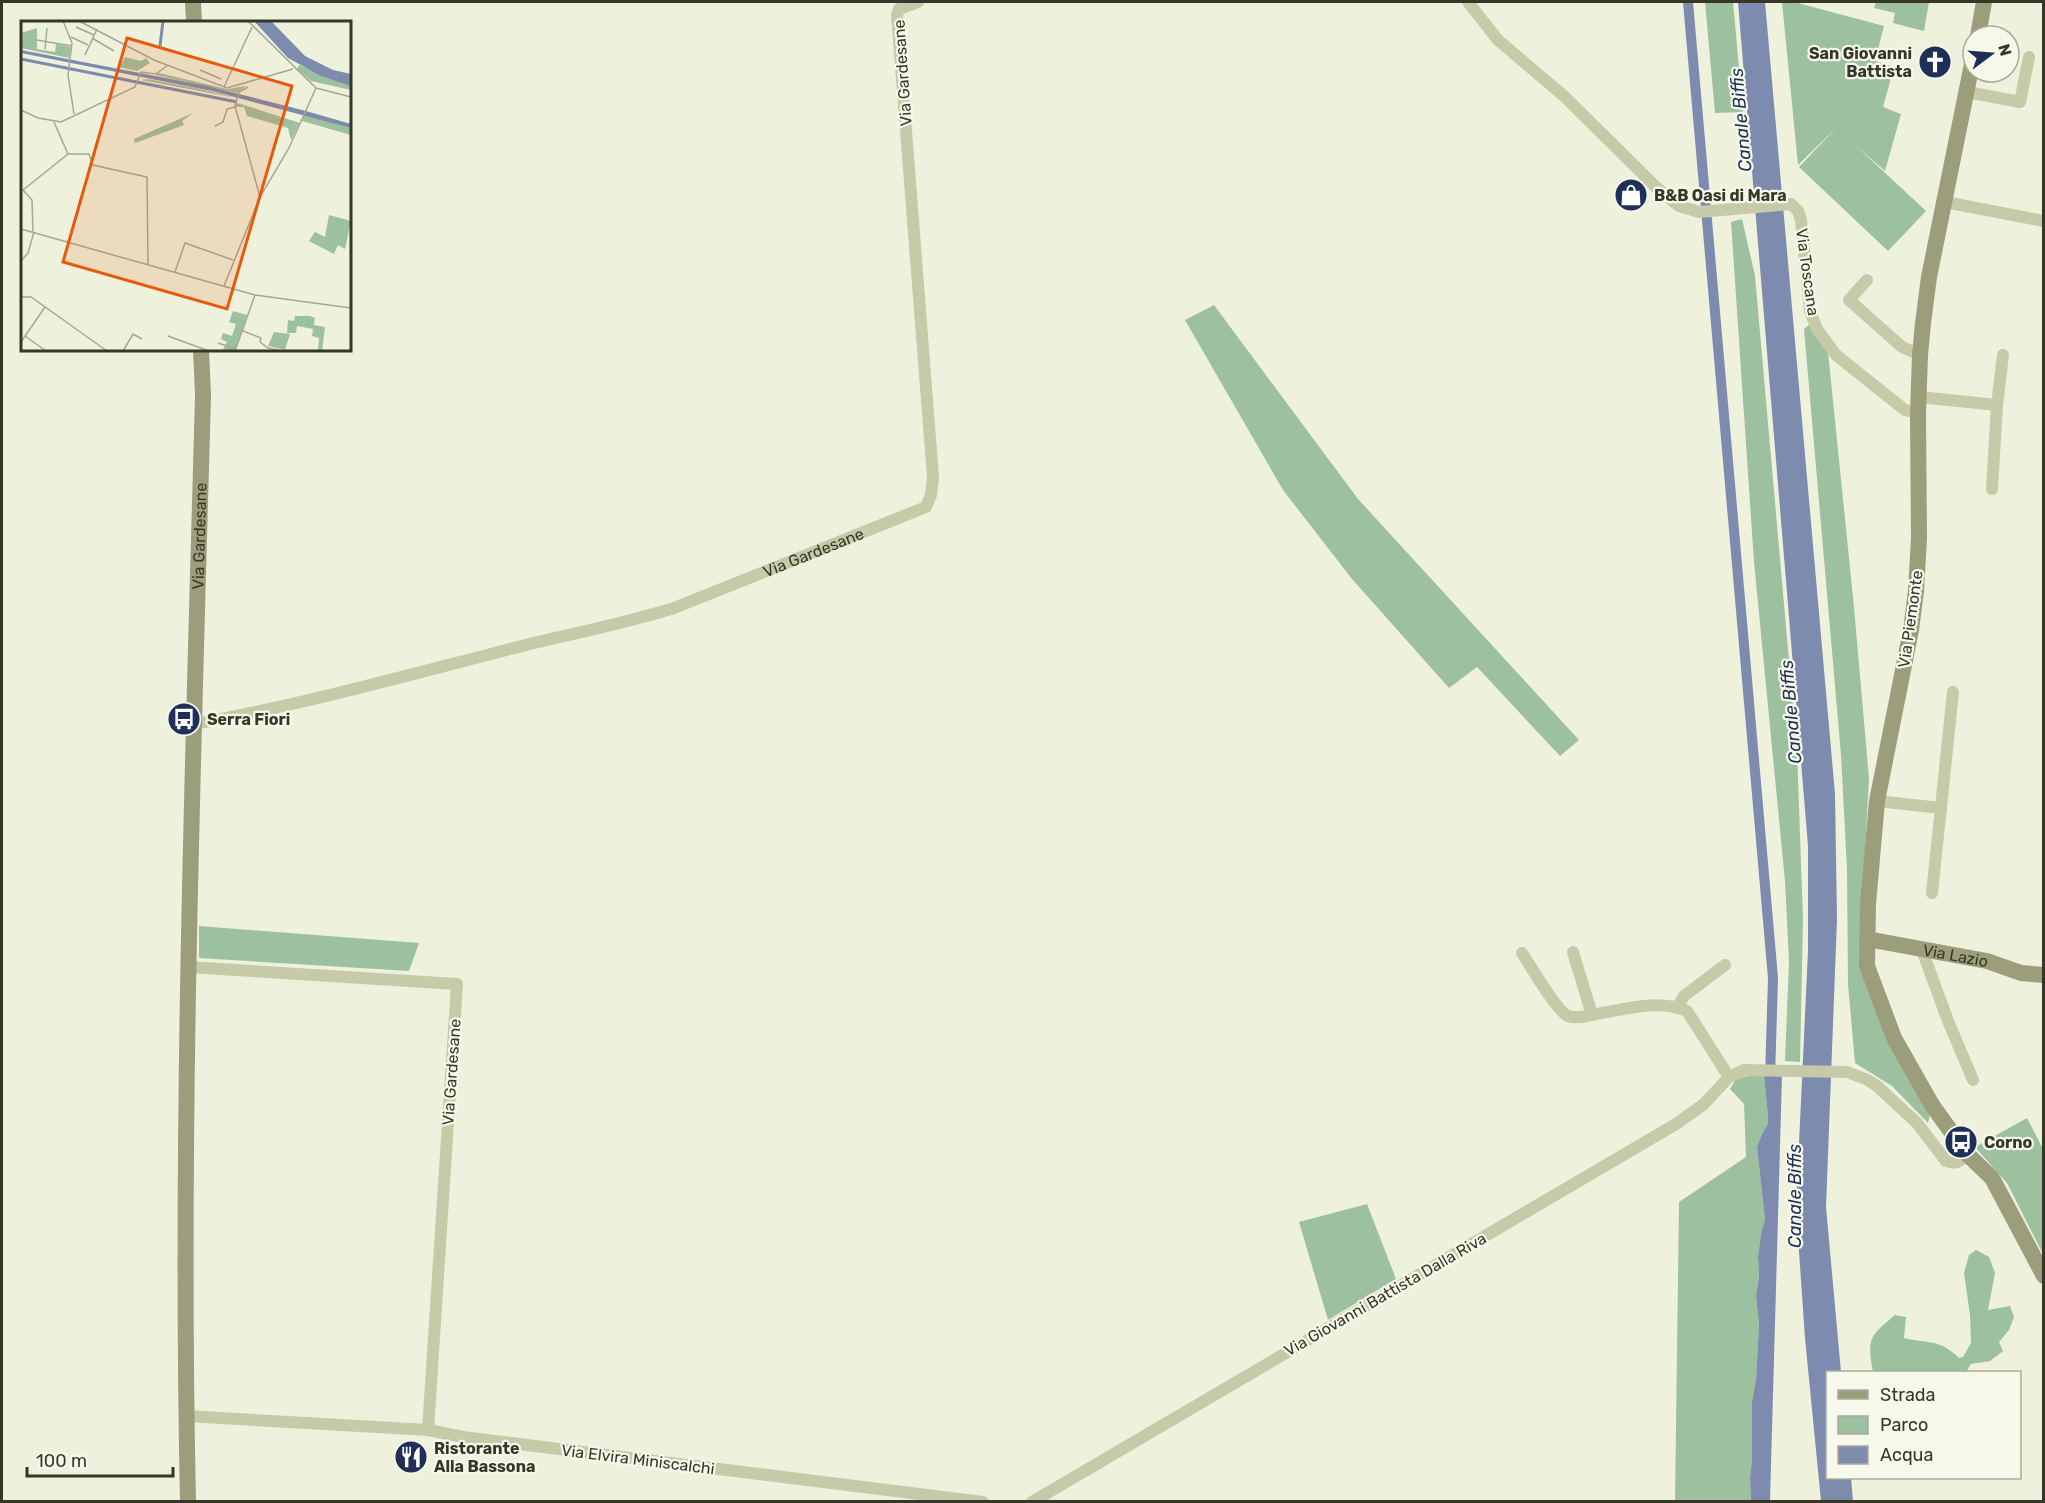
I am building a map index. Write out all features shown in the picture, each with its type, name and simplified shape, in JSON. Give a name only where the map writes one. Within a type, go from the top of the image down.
[{"type":"street","points":[[193,2],[194,21]]},
{"type":"street","name":"Via Gardesane","points":[[194,724],[320,698],[509,649],[641,618],[674,608],[926,507],[931,495],[933,477],[897,15],[899,9],[918,2]]},
{"type":"street","name":"Via Toscana","points":[[1468,2],[1498,40],[1565,97],[1657,188],[1679,206],[1699,212],[1791,204],[1798,211],[1801,220],[1810,311],[1817,329],[1836,355],[1905,410],[1919,405]]},
{"type":"street","points":[[1980,24],[1984,2]]},
{"type":"street","points":[[1967,92],[2020,102],[2029,57]]},
{"type":"street","name":"Via Piemonte","points":[[1968,84],[1929,277],[1920,355],[1919,538],[1916,591],[1911,630],[1877,801],[1868,904],[1867,966],[1894,1038],[1932,1105],[1968,1155],[1992,1178],[2043,1276]]},
{"type":"street","points":[[1945,202],[2043,221]]},
{"type":"street","points":[[1866,280],[1849,300],[1902,347],[1920,355]]},
{"type":"street","name":"Via Gardesane","points":[[188,1502],[186,1416],[188,967],[203,395],[201,351]]},
{"type":"street","points":[[1992,489],[1997,405],[2003,355]]},
{"type":"street","points":[[1919,405],[1997,405]]},
{"type":"street","points":[[1932,893],[1953,692]]},
{"type":"street","points":[[1877,801],[1941,808]]},
{"type":"street","name":"Via Lazio","points":[[1867,939],[1987,961],[2021,973],[2043,975]]},
{"type":"street","points":[[1922,950],[1973,1080]]},
{"type":"street","points":[[1573,952],[1592,1015]]},
{"type":"street","points":[[1522,953],[1559,1008],[1568,1016],[1592,1015],[1644,1006],[1677,1007],[1688,1011],[1729,1077],[1744,1070],[1836,1071],[1859,1076],[1877,1086],[1917,1123],[1946,1161],[1958,1163],[1968,1155]]},
{"type":"street","points":[[1677,1007],[1684,996],[1725,965]]},
{"type":"street","name":"Via Gardesane","points":[[188,967],[457,984],[428,1430]]},
{"type":"street","name":"Via Giovanni Battista Dalla Riva","points":[[1032,1502],[1676,1124],[1704,1104],[1729,1077]]},
{"type":"street","name":"Via Elvira Miniscalchi","points":[[186,1416],[428,1430],[463,1437],[983,1502]]},
{"type":"green space","points":[[1705,2],[1733,2],[1743,112],[1715,113]]},
{"type":"green space","points":[[1782,2],[1794,2],[1884,26],[1875,61],[1894,67],[1883,107],[1901,114],[1885,171],[1854,144],[1926,211],[1888,251],[1799,167],[1837,127],[1798,165]]},
{"type":"green space","points":[[1876,2],[1929,2],[1924,31],[1893,23],[1895,13],[1874,8]]},
{"type":"green space","points":[[1742,219],[1755,276],[1797,751],[1803,918],[1800,1062],[1785,1061],[1789,962],[1785,881],[1754,562],[1731,222]]},
{"type":"green space","points":[[1214,305],[1358,499],[1579,740],[1560,756],[1477,667],[1449,688],[1352,579],[1283,490],[1185,320]]},
{"type":"green space","points":[[1809,325],[1828,352],[1869,779],[1862,909],[1864,967],[1931,1109],[1928,1123],[1892,1086],[1855,1063],[1848,984],[1847,869],[1841,755],[1804,329]]},
{"type":"green space","points":[[199,926],[419,943],[409,971],[199,958]]},
{"type":"green space","points":[[1764,1075],[1768,1125],[1757,1147],[1765,1220],[1758,1257],[1759,1276],[1756,1296],[1759,1324],[1756,1380],[1752,1402],[1751,1501],[1675,1502],[1679,1202],[1746,1157],[1744,1104],[1730,1089],[1736,1079]]},
{"type":"green space","points":[[2027,1118],[2043,1149],[2043,1254],[2007,1183],[1975,1147]]},
{"type":"green space","points":[[1367,1204],[1396,1279],[1328,1320],[1299,1222]]},
{"type":"green space","points":[[1976,1250],[1989,1257],[1995,1273],[1988,1310],[2010,1306],[2014,1317],[2009,1330],[1999,1342],[2003,1351],[1990,1361],[1971,1364],[1967,1371],[1873,1371],[1870,1352],[1872,1339],[1880,1328],[1895,1315],[1906,1317],[1904,1338],[1939,1344],[1959,1358],[1963,1357],[1971,1343],[1964,1273],[1969,1255]]},
{"type":"water","points":[[1738,2],[1765,2],[1835,794],[1837,919],[1826,1207],[1841,1371],[1826,1371],[1826,1479],[1851,1479],[1853,1501],[1821,1501],[1805,1338],[1796,1208],[1808,951],[1808,846]]},
{"type":"water","points":[[1764,1075],[1782,1075],[1770,1501],[1751,1502],[1752,1402],[1756,1380],[1759,1324],[1756,1296],[1759,1276],[1758,1257],[1765,1220],[1757,1147],[1768,1124]]},
{"type":"waterway","points":[[1688,2],[1773,978],[1770,1078]]},
{"type":"place","name":"San Giovanni Battista","points":[[1935,62]]},
{"type":"place","name":"B&B Oasi di Mara","points":[[1631,195]]},
{"type":"place","name":"Serra Fiori","points":[[184,719]]},
{"type":"place","name":"Corno","points":[[1961,1142]]},
{"type":"place","name":"Ristorante Alla Bassona","points":[[411,1457]]},
{"type":"water label","name":"Canale Biffis","points":[[1741,120]]},
{"type":"water label","name":"Canale Biffis","points":[[1791,712]]},
{"type":"water label","name":"Canale Biffis","points":[[1795,1196]]}]
